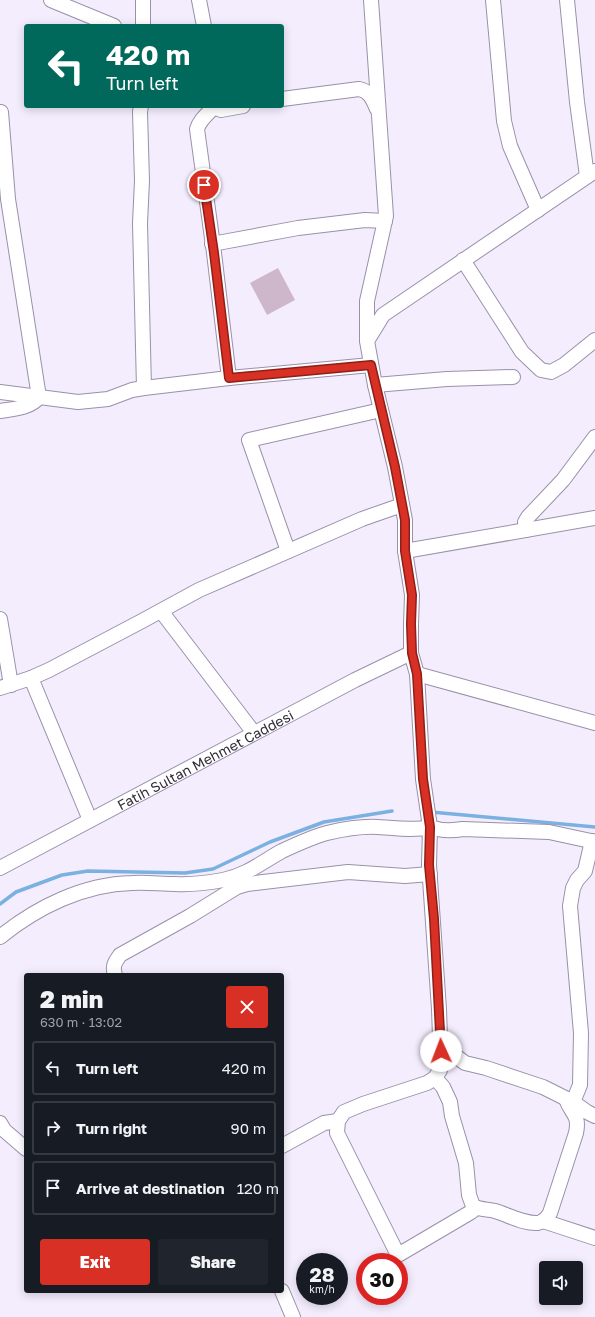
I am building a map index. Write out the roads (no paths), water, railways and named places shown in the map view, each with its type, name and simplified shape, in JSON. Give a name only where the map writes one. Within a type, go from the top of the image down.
[{"type":"street","points":[[51,0],[109,24]]},
{"type":"street","points":[[143,0],[143,24]]},
{"type":"street","points":[[199,0],[204,24]]},
{"type":"street","points":[[372,0],[386,216],[367,301],[367,341],[375,385],[395,467],[405,520],[405,551],[412,595],[412,653],[417,674],[423,779],[430,827],[430,874],[441,1043],[441,1064],[440,1070],[435,1078],[427,1083],[363,1104],[344,1112],[338,1120],[337,1133],[398,1255],[476,1208]]},
{"type":"street","points":[[497,0],[504,121],[510,146],[538,210]]},
{"type":"street","points":[[367,341],[383,315],[591,174],[577,102],[567,0]]},
{"type":"street","points":[[284,99],[359,89],[370,94],[379,113]]},
{"type":"street","points":[[141,108],[142,181],[140,223],[144,388]]},
{"type":"street","points":[[214,108],[203,117],[196,129],[229,378]]},
{"type":"street","points":[[217,108],[221,110],[232,108]]},
{"type":"street","points":[[0,411],[26,406],[35,402],[39,397],[8,199],[1,112]]},
{"type":"street","points":[[212,244],[298,228],[365,220],[385,221]]},
{"type":"street","points":[[463,260],[522,352],[541,370],[551,372],[564,366],[595,340]]},
{"type":"street","points":[[0,392],[78,402],[108,399],[132,390],[144,388],[229,378],[371,365]]},
{"type":"street","points":[[375,385],[447,379],[513,377]]},
{"type":"street","points":[[288,551],[249,440],[381,410]]},
{"type":"street","points":[[526,530],[525,522],[528,517],[563,480],[595,437]]},
{"type":"street","points":[[0,618],[6,687],[50,670],[198,590],[362,520],[402,506]]},
{"type":"street","points":[[405,551],[595,518]]},
{"type":"street","points":[[161,611],[254,733]]},
{"type":"street","name":"Fatih Sultan Mehmet Caddesi","points":[[0,868],[355,680],[412,653]]},
{"type":"street","points":[[417,674],[595,723]]},
{"type":"street","points":[[31,678],[90,820]]},
{"type":"street","points":[[0,937],[21,922],[53,904],[80,892],[101,886],[132,883],[195,884],[223,880],[245,873],[297,844],[328,833],[360,828],[377,827],[422,829],[430,827],[438,830],[452,831],[464,829],[549,832],[593,841],[585,871],[577,880],[573,888],[570,906],[580,1033],[580,1086],[570,1101]]},
{"type":"street","points":[[114,973],[114,963],[120,955],[190,916],[237,887],[247,884],[348,872],[405,876],[430,874]]},
{"type":"street","points":[[441,1043],[449,1051],[466,1062],[543,1087],[595,1116]]},
{"type":"street","points":[[435,1078],[443,1087],[450,1102],[452,1116],[466,1163],[470,1200],[476,1208],[494,1211],[529,1223],[540,1223],[550,1213],[552,1208],[577,1128],[576,1117],[570,1101]]},
{"type":"street","points":[[284,1145],[320,1125],[338,1120]]},
{"type":"street","points":[[0,1123],[4,1130],[24,1147]]},
{"type":"street","points":[[543,1221],[595,1238]]},
{"type":"street","points":[[283,1293],[293,1317]]},
{"type":"waterway","points":[[0,904],[16,892],[62,875],[88,871],[185,873],[213,869],[270,842],[324,822],[392,811]]},
{"type":"waterway","points":[[431,812],[595,827]]}]
